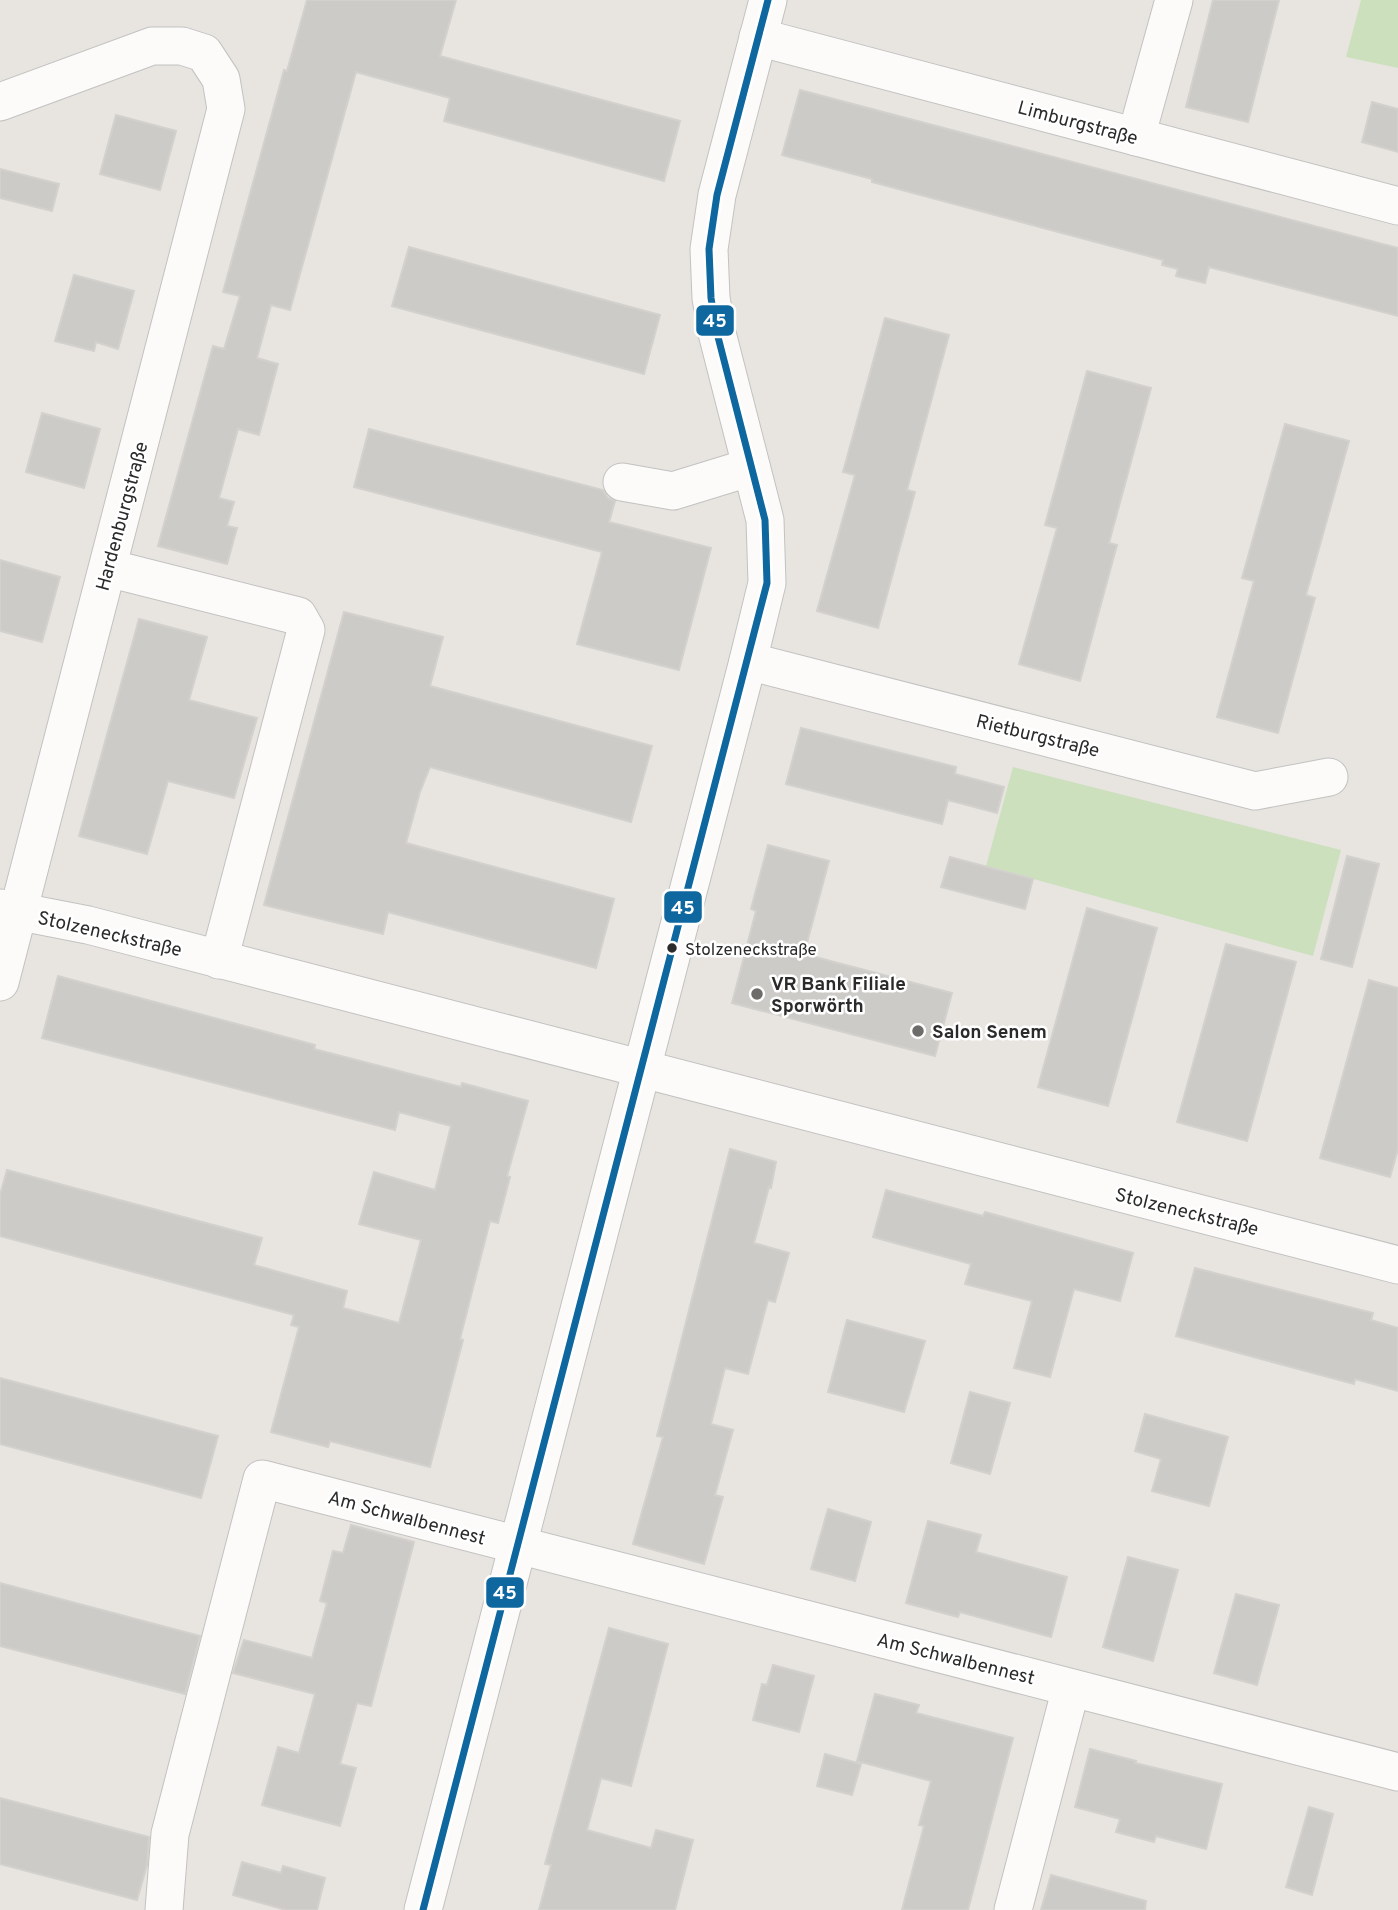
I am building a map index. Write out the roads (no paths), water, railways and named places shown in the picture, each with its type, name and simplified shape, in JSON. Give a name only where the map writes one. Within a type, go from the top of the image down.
[{"type":"street","points":[[423,1910],[767,583],[765,520],[717,333],[711,298],[709,249],[717,195],[768,0]]},
{"type":"street","points":[[1136,137],[1174,0]]},
{"type":"street","name":"Limburgstraße","points":[[758,37],[1398,206]]},
{"type":"street","name":"Hardenburgstraße","points":[[0,102],[152,46],[182,46],[204,53],[220,79],[226,109],[108,568],[9,910],[0,982]]},
{"type":"street","points":[[622,482],[673,491],[751,467]]},
{"type":"street","points":[[108,568],[298,616],[306,630],[219,960]]},
{"type":"street","name":"Rietburgstraße","points":[[748,661],[1255,791],[1329,777]]},
{"type":"street","name":"Stolzeneckstraße","points":[[9,910],[89,925],[641,1071],[1398,1265]]},
{"type":"street","name":"Am Schwalbennest","points":[[164,1910],[170,1834],[262,1479],[1398,1772]]},
{"type":"street","points":[[1013,1910],[1071,1688]]},
{"type":"place","name":"Stolzeneckstraße","points":[[672,948]]},
{"type":"place","name":"VR Bank Filiale Sporwörth","points":[[757,994]]},
{"type":"place","name":"Salon Senem","points":[[918,1031]]}]
